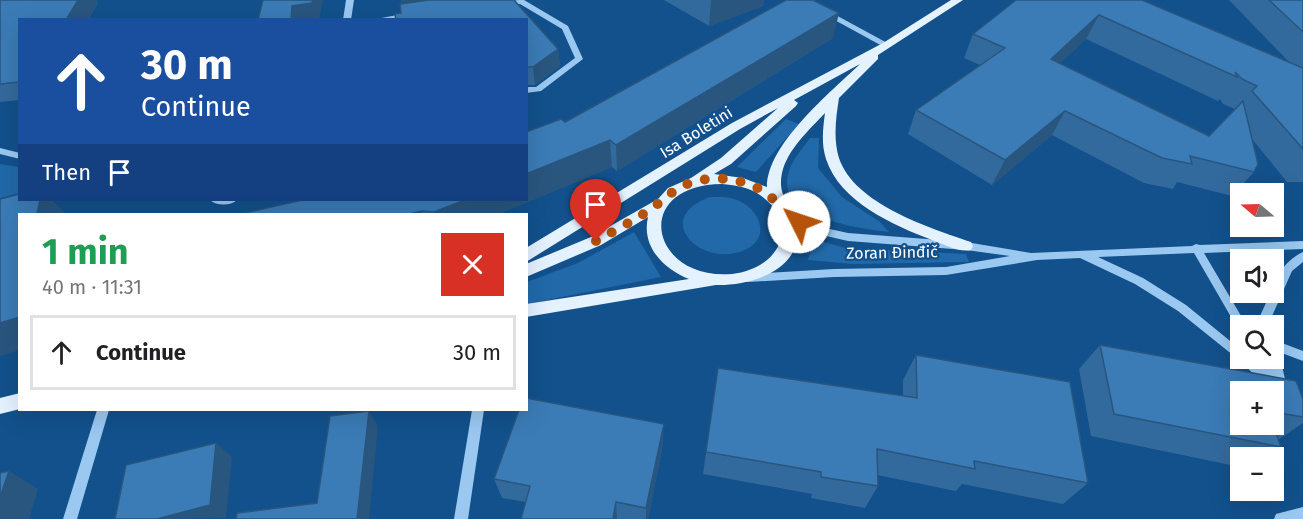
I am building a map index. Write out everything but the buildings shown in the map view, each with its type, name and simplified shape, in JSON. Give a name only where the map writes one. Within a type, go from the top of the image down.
[{"type":"main road","name":"Isa Boletini","points":[[528,255],[736,126],[887,45],[958,0]]},
{"type":"main road","name":"Isa Boletini","points":[[777,202],[773,187],[776,169],[800,136],[833,98],[887,45]]},
{"type":"main road","points":[[683,186],[726,161],[812,86]]},
{"type":"main road","points":[[833,98],[829,124],[830,147],[835,167],[850,184],[868,201],[916,229],[966,246]]},
{"type":"main road","name":"Zoran Đinđič","points":[[528,311],[721,280],[747,278],[766,270],[780,259],[788,246],[791,230],[787,216],[777,202],[762,190],[743,182],[722,178],[701,180],[683,186],[661,203],[654,218],[654,235],[662,252],[676,266],[697,276],[721,280]]},
{"type":"main road","points":[[528,271],[596,241],[661,203]]},
{"type":"main road","points":[[0,406],[18,402]]},
{"type":"street","points":[[347,18],[350,0]]},
{"type":"street","points":[[802,0],[887,45]]},
{"type":"street","points":[[490,5],[521,2],[565,28],[579,58],[538,89],[528,90]]},
{"type":"street","points":[[390,18],[422,14]]},
{"type":"street","points":[[0,151],[18,156]]},
{"type":"street","name":"Zoran Đinđič","points":[[787,216],[813,229],[848,237],[966,246],[1037,256]]},
{"type":"street","name":"Zoran Đinđič","points":[[747,278],[834,273],[946,271],[1037,256],[1303,245]]},
{"type":"street","points":[[1196,248],[1236,315]]},
{"type":"street","points":[[1080,254],[1139,281],[1230,346]]},
{"type":"street","points":[[1266,315],[1288,268],[1303,256]]},
{"type":"street","points":[[1284,349],[1303,356]]},
{"type":"street","points":[[1256,369],[1268,381]]},
{"type":"street","points":[[70,519],[103,411]]},
{"type":"street","points":[[461,519],[478,411]]},
{"type":"street","points":[[1281,519],[1303,514]]},
{"type":"shaded area","points":[[786,119],[799,124],[756,172],[737,167]]},
{"type":"shaded area","points":[[810,138],[819,138],[818,168],[842,197],[880,222],[889,232],[828,220],[812,214],[790,195],[787,183],[789,170]]},
{"type":"shaded area","points":[[0,164],[18,167],[18,193],[0,198]]},
{"type":"shaded area","points":[[710,197],[734,199],[751,209],[756,215],[760,229],[755,243],[747,249],[731,254],[714,253],[700,248],[690,240],[684,229],[684,218],[692,206]]},
{"type":"shaded area","points":[[634,232],[661,277],[528,304],[528,282],[578,263]]},
{"type":"shaded area","points":[[814,239],[845,248],[966,254],[969,262],[853,264],[808,260]]},
{"type":"route","points":[[596,241],[631,222],[683,186],[701,180],[722,178],[743,182],[762,190],[777,202],[787,216],[799,222]]}]
